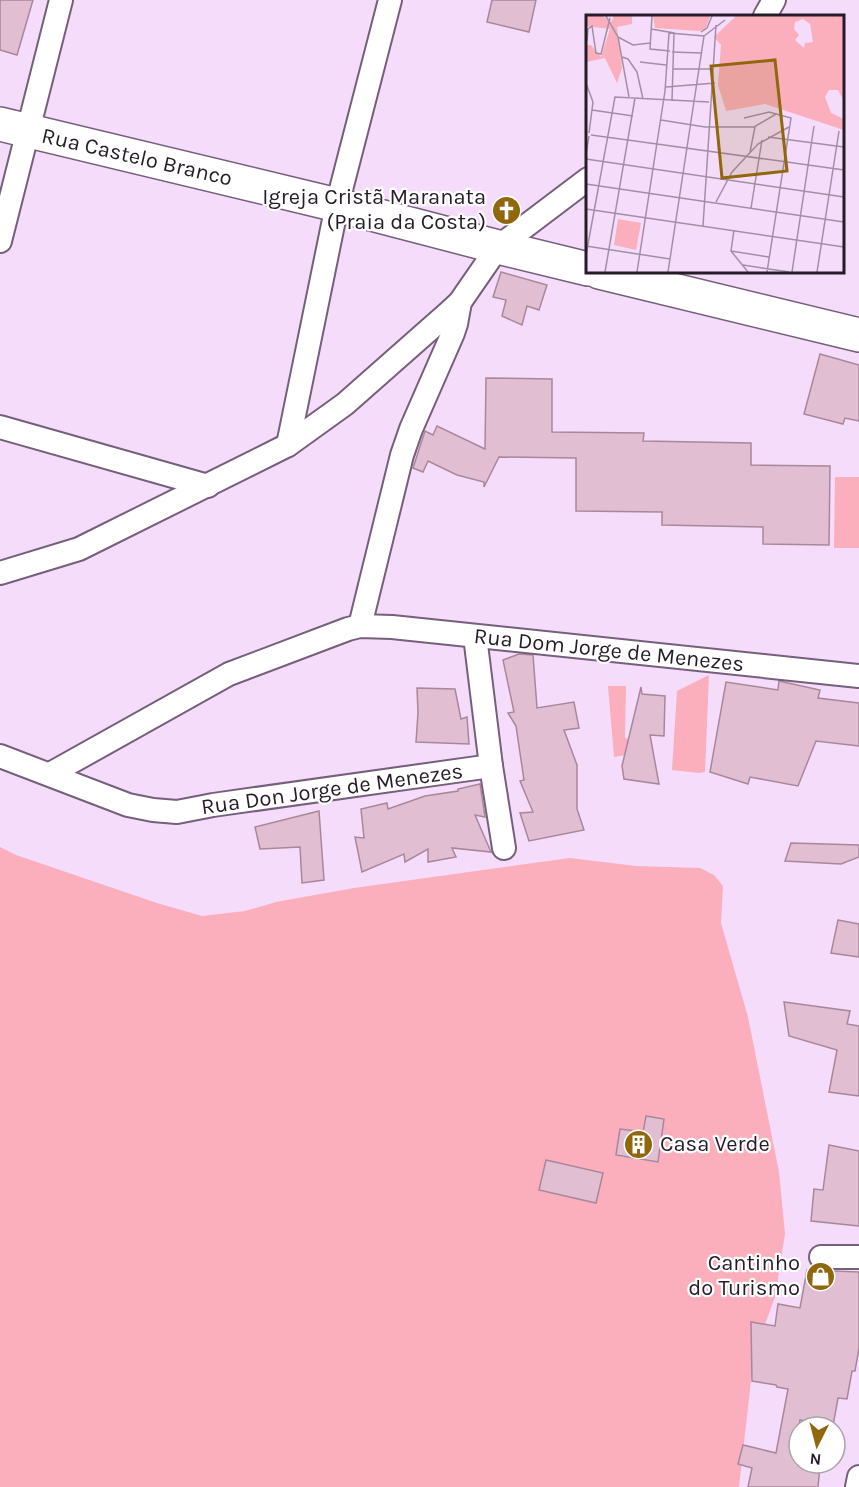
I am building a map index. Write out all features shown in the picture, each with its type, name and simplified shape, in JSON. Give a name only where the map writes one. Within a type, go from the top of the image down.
[{"type":"main road","name":"Rua Castelo Branco","points":[[14,128],[337,205],[586,269]]},
{"type":"main road","points":[[603,273],[859,335]]},
{"type":"street","points":[[0,241],[14,128],[61,0]]},
{"type":"street","points":[[288,445],[337,205],[390,0]]},
{"type":"street","points":[[766,15],[774,0]]},
{"type":"street","points":[[0,573],[79,549],[288,445],[345,404],[460,302],[498,247],[586,180]]},
{"type":"street","points":[[50,774],[229,674],[333,633],[360,626],[399,464],[411,429],[453,333],[460,302]]},
{"type":"street","points":[[0,427],[208,486]]},
{"type":"street","name":"Rua Dom Jorge de Menezes","points":[[360,626],[392,627],[859,676]]},
{"type":"street","name":"Rua Don Jorge de Menezes","points":[[0,756],[128,805],[177,812],[490,766],[475,636]]},
{"type":"street","points":[[490,766],[504,848]]},
{"type":"street","points":[[821,1257],[859,1257]]},
{"type":"street","points":[[857,1487],[859,1477]]},
{"type":"shaded area","points":[[835,477],[859,477],[859,548],[834,548]]},
{"type":"shaded area","points":[[709,675],[705,772],[672,770],[677,691]]},
{"type":"shaded area","points":[[608,686],[626,686],[625,738],[651,744],[650,751],[614,757]]},
{"type":"shaded area","points":[[0,847],[16,855],[202,916],[245,911],[276,902],[354,888],[570,858],[636,866],[700,868],[714,875],[723,886],[721,923],[748,1017],[779,1172],[785,1234],[775,1297],[754,1354],[739,1487],[0,1487]]},
{"type":"building","points":[[0,0],[33,0],[17,55],[0,50]]},
{"type":"building","points":[[492,0],[536,0],[529,32],[487,22]]},
{"type":"building","points":[[501,272],[547,285],[539,310],[527,306],[522,325],[502,316],[506,300],[493,297]]},
{"type":"building","points":[[820,354],[859,365],[859,421],[845,418],[843,424],[804,414]]},
{"type":"building","points":[[486,378],[552,379],[552,432],[644,433],[643,441],[751,443],[751,465],[830,466],[829,545],[763,544],[763,527],[662,525],[662,512],[576,511],[576,458],[499,457],[484,487],[484,482],[457,475],[428,461],[423,472],[413,468],[425,431],[433,435],[437,426],[485,449]]},
{"type":"building","points":[[519,654],[533,655],[537,708],[574,702],[579,728],[564,730],[577,765],[577,809],[584,830],[529,841],[520,813],[533,812],[520,781],[524,780],[516,726],[508,713],[514,712],[503,660]]},
{"type":"building","points":[[779,681],[820,690],[818,698],[859,703],[859,746],[816,741],[798,786],[750,777],[748,784],[710,772],[726,682],[778,690]]},
{"type":"building","points":[[641,687],[642,694],[665,696],[664,736],[650,735],[659,784],[624,779],[622,766]]},
{"type":"building","points":[[417,688],[455,689],[461,719],[467,717],[469,744],[416,742]]},
{"type":"building","points":[[480,784],[485,817],[475,815],[491,852],[452,848],[456,857],[428,862],[428,849],[405,862],[404,854],[362,872],[355,837],[364,838],[361,809],[387,803],[388,809],[425,796],[458,791],[458,789]]},
{"type":"building","points":[[319,811],[324,880],[302,883],[300,847],[260,849],[255,827]]},
{"type":"building","points":[[791,843],[859,845],[859,857],[841,864],[785,861]]},
{"type":"building","points":[[838,920],[859,924],[859,957],[831,953]]},
{"type":"building","points":[[784,1002],[850,1011],[847,1024],[859,1026],[859,1096],[829,1092],[837,1050],[789,1036]]},
{"type":"building","name":"Casa Verde","points":[[646,1116],[664,1119],[658,1162],[616,1155],[620,1129],[643,1132]]},
{"type":"building","points":[[829,1145],[859,1151],[859,1226],[811,1221],[814,1189],[823,1190]]},
{"type":"building","points":[[546,1160],[603,1173],[596,1203],[539,1190]]},
{"type":"building","points":[[807,1270],[859,1272],[859,1348],[847,1399],[838,1398],[835,1415],[787,1415],[787,1475],[819,1475],[818,1487],[748,1487],[752,1468],[738,1464],[743,1445],[776,1453],[788,1389],[752,1381],[751,1322],[775,1326],[778,1304],[800,1308]]},
{"type":"place","name":"Igreja Cristã Maranata (Praia da Costa)","points":[[507,210]]},
{"type":"place","name":"Casa Verde","points":[[639,1144]]},
{"type":"place","name":"Cantinho do Turismo","points":[[821,1276]]}]
